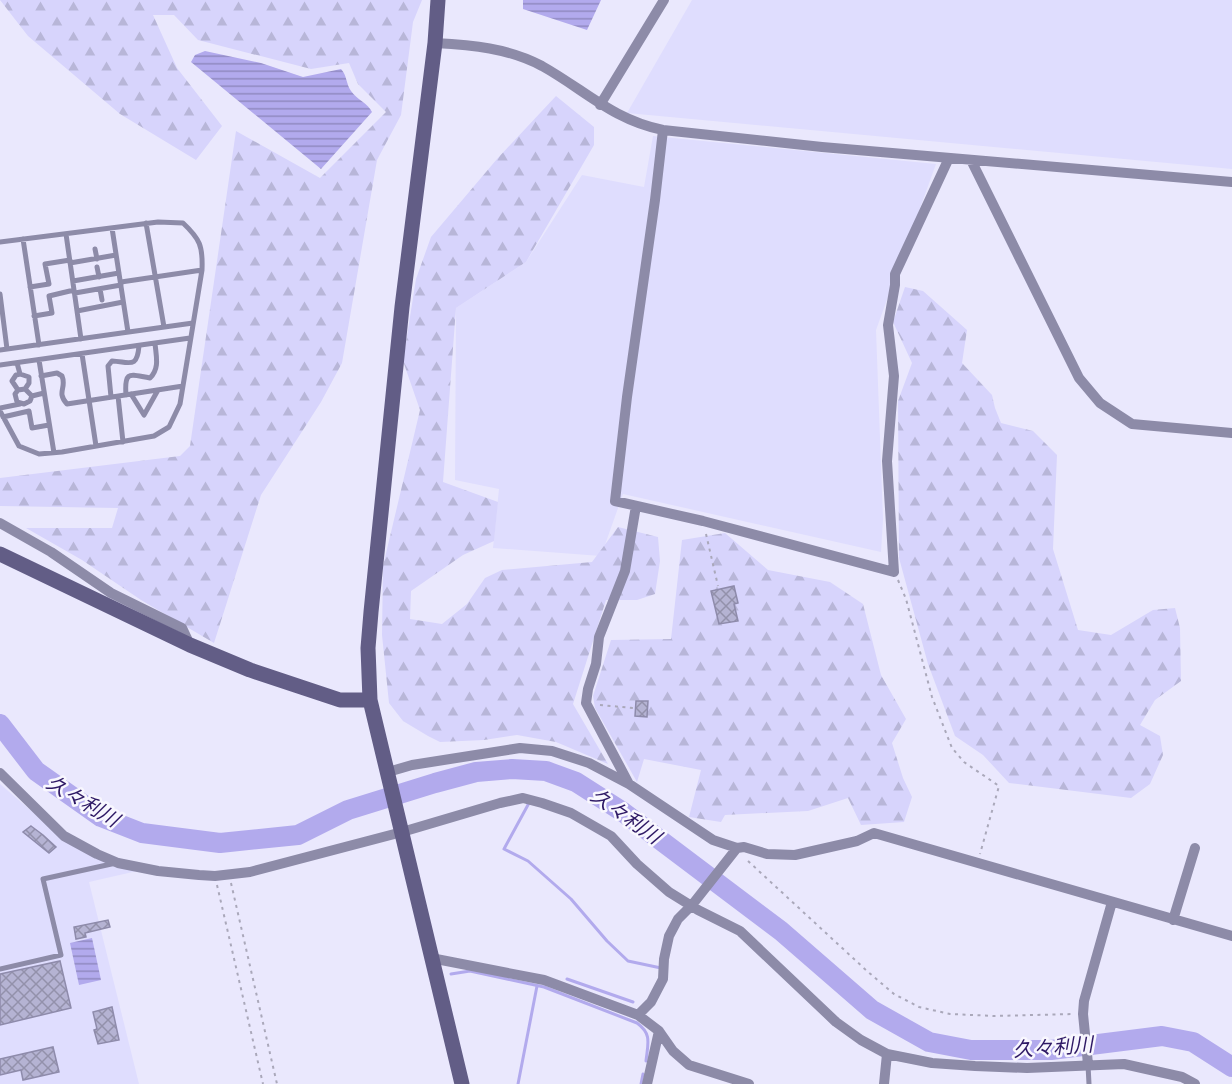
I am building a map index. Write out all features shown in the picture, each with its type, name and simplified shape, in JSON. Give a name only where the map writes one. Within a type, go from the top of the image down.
[{"type":"street","points":[[438,0],[435,43],[402,307],[368,648],[370,699],[462,1084]]},
{"type":"street","points":[[600,105],[664,0]]},
{"type":"street","points":[[435,43],[470,45],[507,51],[541,66],[600,105],[641,126],[663,130],[949,158],[1232,182]]},
{"type":"street","points":[[663,130],[615,501],[703,521],[894,572],[887,460],[894,375],[888,325],[895,274],[949,158]]},
{"type":"street","points":[[971,160],[1079,378],[1100,403],[1132,424],[1232,433]]},
{"type":"street","points":[[629,784],[586,703],[596,664],[599,637],[625,571],[636,506]]},
{"type":"street","points":[[0,523],[51,552],[111,593],[182,628],[190,645]]},
{"type":"street","points":[[0,554],[190,645],[250,670],[340,700],[370,699]]},
{"type":"street","points":[[388,772],[412,765],[520,748],[552,751],[589,763],[629,784],[713,840],[767,854],[795,855],[857,841],[874,833],[1232,936]]},
{"type":"street","points":[[0,773],[64,836],[118,863],[158,871],[214,876],[250,872],[402,832],[500,803],[523,798],[542,802],[571,813],[611,836],[637,864],[669,892],[740,931],[836,1022],[861,1040],[887,1054],[932,1063],[975,1066],[1027,1068],[1088,1062],[1134,1066],[1182,1077],[1195,1084]]},
{"type":"street","points":[[638,1015],[651,1002],[663,979],[669,936],[678,919],[743,848]]},
{"type":"street","points":[[1173,920],[1195,848]]},
{"type":"street","points":[[1088,1062],[1083,1017],[1084,1001],[1112,902]]},
{"type":"street","points":[[431,958],[544,980],[638,1015],[659,1031],[673,1051],[689,1065],[749,1084]]},
{"type":"street","points":[[647,1084],[659,1031]]},
{"type":"street","points":[[884,1084],[887,1054]]},
{"type":"lane","points":[[146,223],[164,327]]},
{"type":"lane","points":[[0,242],[146,223],[183,223],[197,236],[203,252],[180,404],[169,427],[154,436],[39,454],[19,446],[1,412]]},
{"type":"lane","points":[[112,228],[128,332]]},
{"type":"lane","points":[[66,234],[81,339]]},
{"type":"lane","points":[[23,239],[39,345]]},
{"type":"lane","points":[[94,249],[97,259]]},
{"type":"lane","points":[[30,287],[49,284],[45,264],[116,255]]},
{"type":"lane","points":[[97,267],[99,277]]},
{"type":"lane","points":[[34,316],[52,313],[49,296],[202,270]]},
{"type":"lane","points":[[73,281],[119,273]]},
{"type":"lane","points":[[100,289],[104,315]]},
{"type":"lane","points":[[0,294],[7,349]]},
{"type":"lane","points":[[77,311],[102,303],[123,302]]},
{"type":"lane","points":[[0,350],[193,323]]},
{"type":"lane","points":[[0,365],[190,338]]},
{"type":"lane","points":[[155,343],[156,373],[150,378],[135,374],[128,377],[125,382],[129,395],[144,415],[158,390]]},
{"type":"lane","points":[[111,397],[108,366],[112,362],[133,363],[138,357],[139,346]]},
{"type":"lane","points":[[82,354],[96,446]]},
{"type":"lane","points":[[39,360],[54,453]]},
{"type":"lane","points":[[17,363],[20,374]]},
{"type":"lane","points":[[20,404],[15,394],[29,380],[57,373],[64,381],[61,393],[62,399],[67,404],[183,386]]},
{"type":"lane","points":[[29,380],[27,375],[20,374],[16,375],[12,381],[32,396]]},
{"type":"lane","points":[[1,412],[28,402],[32,396],[44,393]]},
{"type":"lane","points":[[118,396],[123,442]]},
{"type":"lane","points":[[1,412],[29,411],[32,428],[49,425]]},
{"type":"lane","points":[[0,969],[60,955],[43,879],[118,863]]},
{"type":"lane","points":[[1088,1062],[1089,1084]]},
{"type":"path","points":[[703,521],[718,586]]},
{"type":"path","points":[[894,572],[906,599],[932,697],[952,748],[964,762],[999,786],[977,864]]},
{"type":"path","points":[[586,703],[633,708]]},
{"type":"path","points":[[743,848],[745,857],[894,994],[919,1006],[950,1014],[1083,1017]]},
{"type":"path","points":[[229,874],[277,1084]]},
{"type":"path","points":[[214,876],[263,1084]]},
{"type":"shaded area","points":[[523,0],[601,0],[587,30],[523,9]]},
{"type":"shaded area","points":[[692,0],[1232,0],[1232,169],[627,113]]},
{"type":"shaded area","points":[[205,51],[261,63],[303,77],[341,69],[351,91],[372,112],[321,169],[191,62],[195,55]]},
{"type":"shaded area","points":[[653,136],[936,164],[876,330],[883,519],[881,552],[623,494],[601,556],[493,548],[499,489],[455,480],[456,308],[526,262],[582,175],[644,187]]},
{"type":"shaded area","points":[[0,784],[63,838],[137,871],[89,882],[139,1084],[0,1084]]},
{"type":"shaded area","points":[[92,938],[101,980],[79,985],[70,943]]},
{"type":"green space","points":[[0,0],[422,0],[413,22],[401,115],[377,160],[342,363],[321,402],[261,495],[214,643],[141,600],[82,560],[26,528],[112,528],[118,508],[0,506],[0,478],[180,456],[190,446],[236,131],[320,178],[386,112],[358,84],[349,63],[311,69],[198,40],[174,15],[153,15],[177,68],[222,126],[196,160],[120,114],[28,36]]},
{"type":"green space","points":[[556,96],[594,127],[594,145],[526,262],[456,308],[443,482],[498,502],[494,541],[463,555],[411,591],[410,619],[442,624],[467,604],[485,578],[502,570],[592,562],[618,527],[658,537],[660,561],[655,594],[637,600],[606,600],[573,704],[608,764],[556,742],[517,735],[484,740],[440,742],[428,736],[403,721],[389,703],[382,635],[383,566],[420,410],[403,361],[416,279],[431,237],[497,159]]},
{"type":"green space","points":[[905,287],[923,291],[967,330],[962,363],[992,395],[1001,423],[1033,431],[1057,455],[1053,549],[1078,630],[1111,635],[1153,610],[1175,608],[1180,628],[1181,681],[1155,700],[1140,725],[1160,736],[1163,755],[1150,784],[1131,798],[1009,783],[983,755],[955,736],[928,664],[899,558],[898,401],[912,363],[893,322]]},
{"type":"green space","points":[[725,533],[768,570],[830,582],[863,604],[881,675],[906,719],[892,743],[903,778],[912,797],[904,822],[861,825],[848,798],[808,811],[725,815],[721,822],[689,817],[701,770],[644,759],[637,782],[595,708],[593,696],[611,640],[671,639],[682,540]]},
{"type":"building","points":[[734,586],[738,603],[734,604],[738,621],[719,624],[711,591]]},
{"type":"building","points":[[636,701],[648,701],[647,717],[635,716]]},
{"type":"building","points":[[31,826],[56,847],[49,853],[23,832]]},
{"type":"building","points":[[108,920],[110,927],[85,933],[86,937],[76,939],[74,927]]},
{"type":"building","points":[[60,961],[71,1008],[0,1025],[0,974]]},
{"type":"building","points":[[112,1007],[119,1040],[98,1044],[93,1012]]},
{"type":"building","points":[[53,1047],[59,1072],[23,1080],[21,1070],[0,1075],[0,1059]]},
{"type":"waterway","name":"久々利川","points":[[0,724],[36,771],[101,817],[142,833],[220,843],[298,835],[348,810],[476,772],[512,769],[546,771],[576,782],[623,812],[781,931],[872,1010],[929,1042],[971,1050],[1051,1050],[1162,1036],[1193,1042],[1232,1067]]},
{"type":"waterway","points":[[529,803],[504,849],[528,861],[571,899],[607,941],[628,961],[661,968]]},
{"type":"waterway","points":[[451,974],[470,971],[544,987],[637,1023],[647,1035],[646,1061]]},
{"type":"waterway","points":[[567,979],[633,1002]]},
{"type":"waterway","points":[[518,1084],[537,986]]},
{"type":"waterway","points":[[641,1084],[643,1074]]}]
